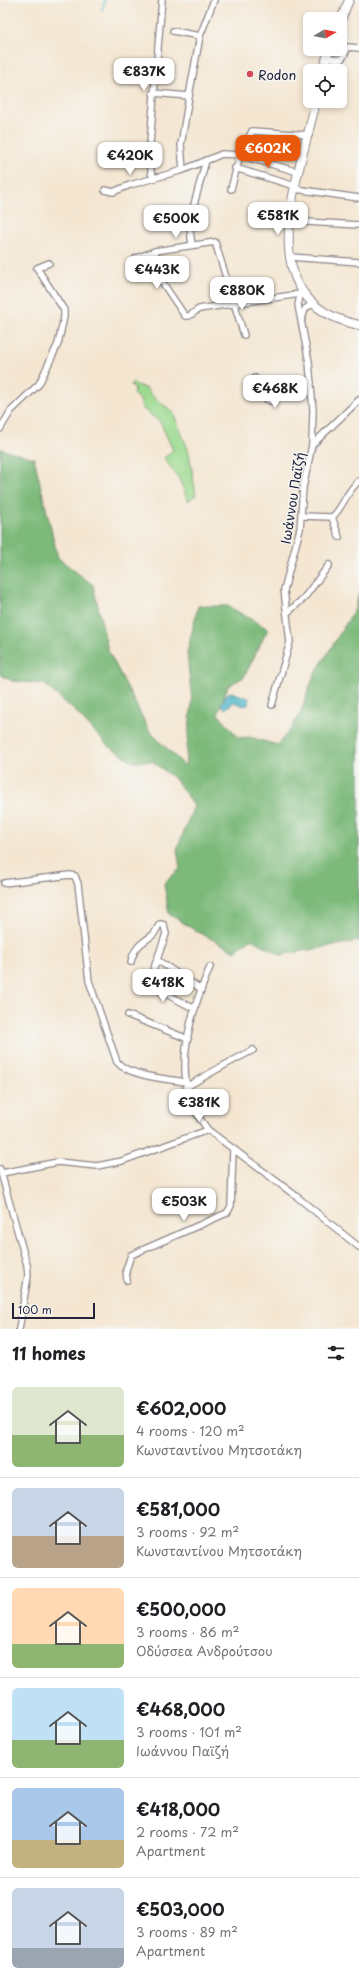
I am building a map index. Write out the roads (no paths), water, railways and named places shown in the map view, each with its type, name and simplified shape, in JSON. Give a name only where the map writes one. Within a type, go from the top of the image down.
[{"type":"main road","points":[[344,12],[349,0]]},
{"type":"main road","points":[[324,64],[326,57]]},
{"type":"main road","points":[[315,108],[298,172],[288,221],[290,257],[300,292],[312,304],[335,318],[359,325]]},
{"type":"street","points":[[154,178],[151,173],[150,143],[162,0]]},
{"type":"street","points":[[184,170],[181,145],[189,96],[200,36],[214,0]]},
{"type":"street","points":[[173,32],[200,36]]},
{"type":"street","points":[[326,57],[340,60],[344,56],[348,47],[359,48]]},
{"type":"street","points":[[153,93],[189,96]]},
{"type":"street","points":[[231,190],[235,168],[253,130],[309,134]]},
{"type":"street","points":[[105,190],[113,192],[154,178],[184,170],[222,154],[240,155],[298,172]]},
{"type":"street","points":[[192,245],[189,223],[206,160]]},
{"type":"street","points":[[235,168],[295,188],[359,198]]},
{"type":"street","points":[[288,221],[359,225]]},
{"type":"street","points":[[136,258],[155,251],[216,242],[244,335]]},
{"type":"street","points":[[155,251],[160,279],[185,316],[190,316],[199,309],[300,292]]},
{"type":"street","points":[[290,257],[359,262]]},
{"type":"street","points":[[0,429],[11,411],[39,384],[59,340],[64,310],[37,268],[49,263]]},
{"type":"street","name":"Ιωάννου Παϊζή","points":[[272,705],[290,646],[290,631],[284,601],[285,583],[298,539],[302,516],[303,488],[312,445],[313,410],[311,382],[308,350],[298,308],[300,292]]},
{"type":"street","points":[[302,321],[305,309],[312,304]]},
{"type":"street","points":[[298,308],[305,309]]},
{"type":"street","points":[[255,378],[264,398],[270,401],[311,382]]},
{"type":"street","points":[[312,445],[359,400]]},
{"type":"street","points":[[302,516],[332,517],[350,490],[359,481]]},
{"type":"street","points":[[332,517],[340,537]]},
{"type":"street","points":[[287,613],[304,598],[328,565]]},
{"type":"street","points":[[4,883],[70,875],[75,876],[78,884],[89,981],[117,1062],[124,1069],[186,1085],[253,1050]]},
{"type":"street","points":[[131,962],[139,944],[153,934],[160,924],[164,925],[166,934],[148,985]]},
{"type":"street","points":[[157,960],[201,989]]},
{"type":"street","points":[[210,967],[195,1009],[184,1064],[186,1085],[194,1110],[208,1130],[296,1196],[359,1248]]},
{"type":"street","points":[[138,980],[195,1009]]},
{"type":"street","points":[[128,1015],[188,1039]]},
{"type":"street","points":[[19,1329],[28,1275],[27,1265],[1,1171],[58,1162],[97,1166],[122,1161],[208,1130]]},
{"type":"street","points":[[127,1280],[126,1270],[131,1255],[227,1214],[231,1206],[233,1149]]},
{"type":"water","points":[[231,692],[249,698],[248,705],[244,706],[234,702],[225,709],[221,704],[227,694]]},
{"type":"waterway","points":[[102,10],[105,0]]},
{"type":"place","name":"Rodon","points":[[250,74]]}]
